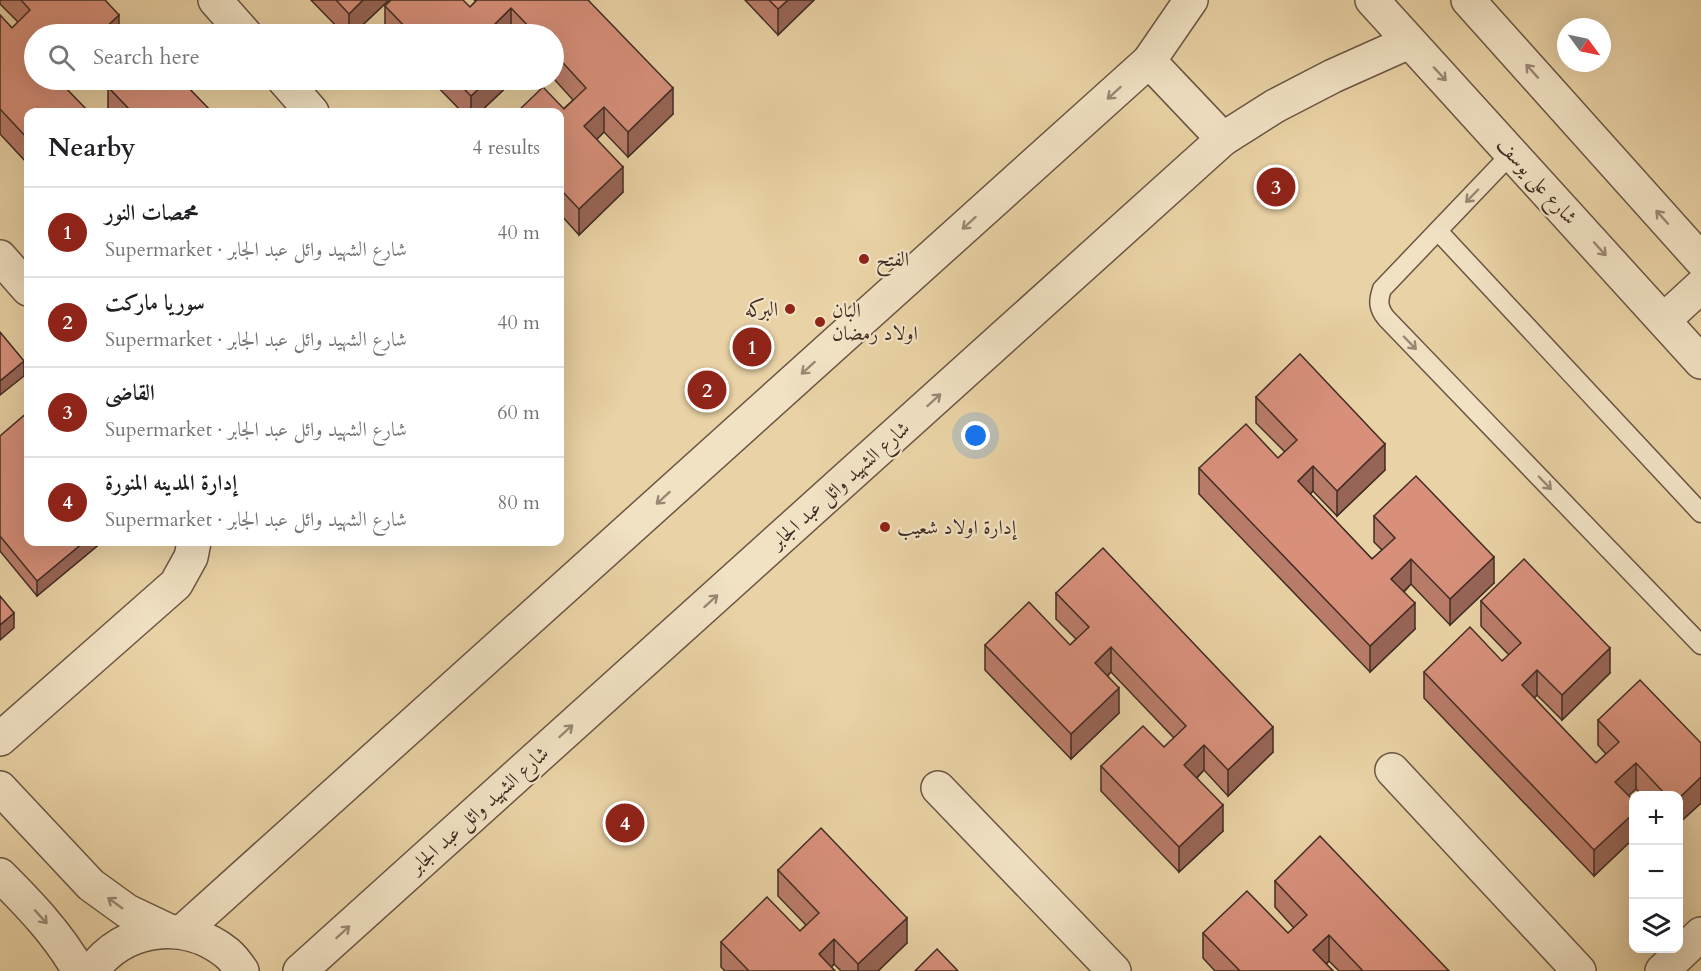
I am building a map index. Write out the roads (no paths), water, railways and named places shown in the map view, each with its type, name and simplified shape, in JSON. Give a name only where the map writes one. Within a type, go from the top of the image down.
[{"type":"street","points":[[216,0],[236,24]]},
{"type":"street","points":[[92,971],[99,961],[120,945],[142,935],[174,931],[1149,61],[1191,0]]},
{"type":"street","name":"شارع على يوسف","points":[[1372,0],[1701,362]]},
{"type":"street","points":[[1468,0],[1701,260]]},
{"type":"street","name":"شارع الشهيد وائل عبد الجابر","points":[[300,971],[1223,139],[1285,101],[1333,76],[1409,42]]},
{"type":"street","points":[[1149,61],[1223,139]]},
{"type":"street","points":[[293,90],[308,108]]},
{"type":"street","points":[[0,257],[24,284]]},
{"type":"street","points":[[1664,320],[1701,286]]},
{"type":"street","points":[[0,739],[176,584],[191,556],[193,546]]},
{"type":"street","points":[[1392,770],[1580,971]]},
{"type":"street","points":[[0,788],[91,885],[127,911],[174,931],[207,940],[228,954],[242,971]]},
{"type":"street","points":[[938,788],[1114,971]]},
{"type":"street","points":[[0,875],[43,919],[67,949],[80,971]]},
{"type":"street","points":[[1662,971],[1701,934]]},
{"type":"lane","points":[[1512,153],[1383,289],[1379,299],[1380,310],[1701,645]]},
{"type":"lane","points":[[1438,231],[1701,513]]},
{"type":"place","name":"القاضى","points":[[1276,187]]},
{"type":"place","name":"الفتح","points":[[864,259]]},
{"type":"place","name":"البركه","points":[[790,309]]},
{"type":"place","name":"البان اولاد رمضان","points":[[820,322]]},
{"type":"place","name":"محمصات النور","points":[[752,347]]},
{"type":"place","name":"سوريا ماركت","points":[[707,390]]},
{"type":"place","name":"إدارة اولاد شعيب","points":[[885,527]]},
{"type":"place","name":"إدارة المدينه المنورة","points":[[625,823]]}]
